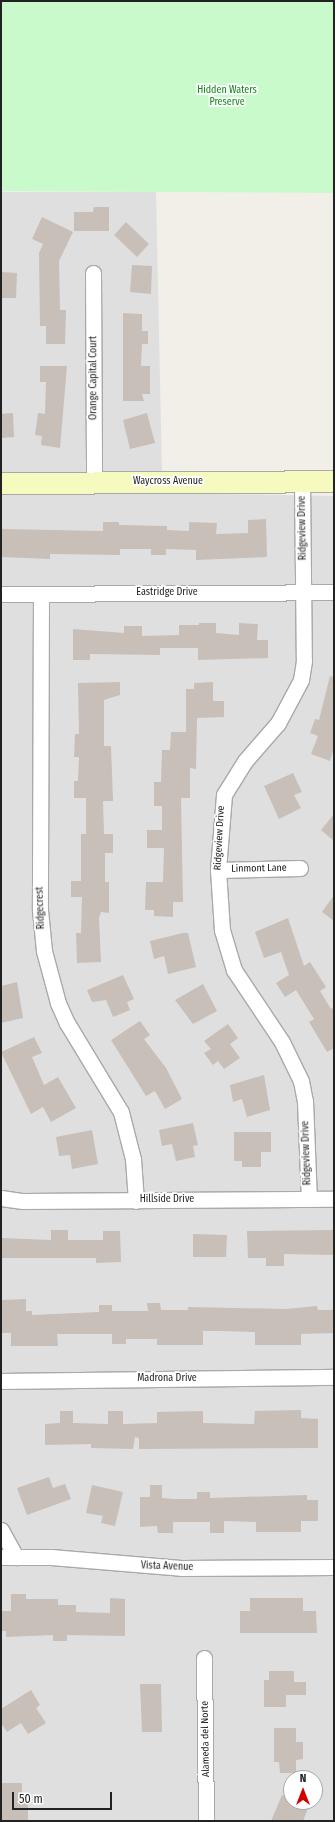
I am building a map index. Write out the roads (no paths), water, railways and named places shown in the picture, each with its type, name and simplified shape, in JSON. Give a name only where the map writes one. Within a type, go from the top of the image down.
[{"type":"street","name":"Orange Capital Court","points":[[93,273],[94,482]]},
{"type":"street","name":"Ridgeview Drive","points":[[302,481],[304,592],[301,680],[278,724],[245,761],[224,795],[218,870],[222,930],[231,964],[249,997],[282,1042],[301,1081],[305,1101],[309,1199]]},
{"type":"street","name":"Waycross Avenue","points":[[1,482],[334,481]]},
{"type":"street","name":"Eastridge Drive","points":[[1,594],[334,592]]},
{"type":"street","name":"Ridgecrest","points":[[41,594],[40,910],[44,951],[58,1003],[67,1023],[121,1112],[133,1159],[136,1200]]},
{"type":"street","name":"Linmont Lane","points":[[218,870],[300,868]]},
{"type":"street","name":"Hillside Drive","points":[[1,1198],[136,1200],[334,1199]]},
{"type":"street","name":"Madrona Drive","points":[[1,1381],[334,1378]]},
{"type":"street","points":[[1,1530],[8,1557]]},
{"type":"street","name":"Vista Avenue","points":[[8,1557],[180,1568],[334,1567]]},
{"type":"street","name":"Alameda del Norte","points":[[204,1658],[206,1821]]},
{"type":"park label","name":"Hidden Waters Preserve","points":[[227,96]]}]
